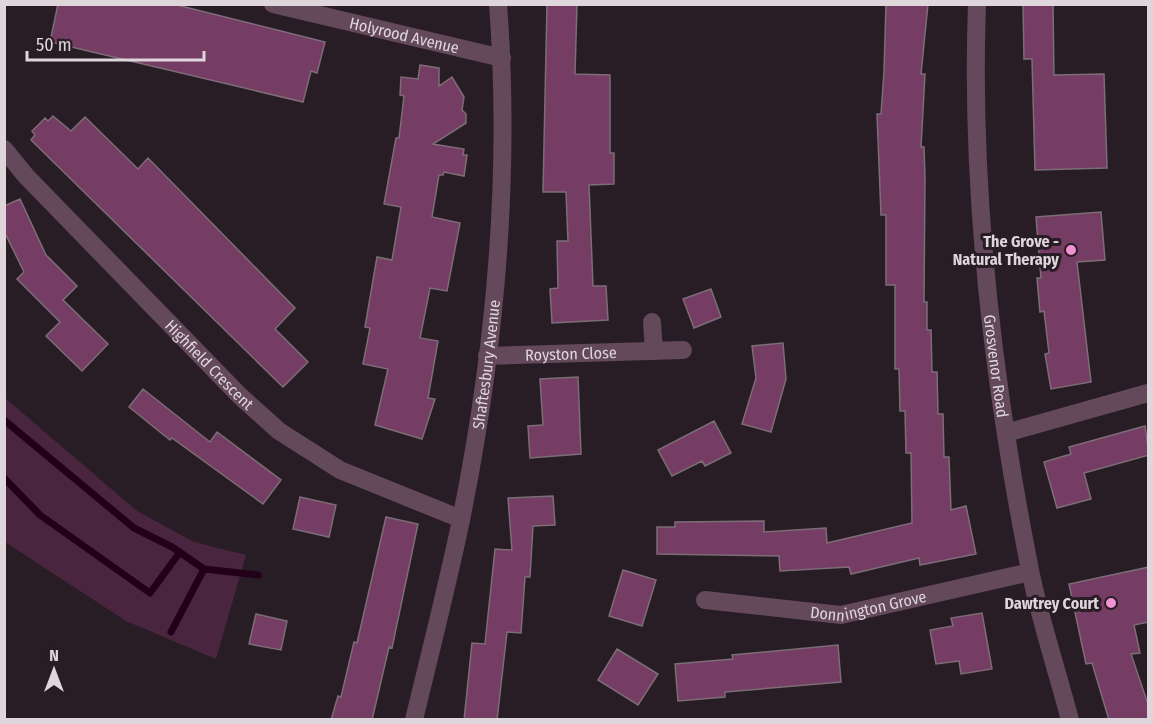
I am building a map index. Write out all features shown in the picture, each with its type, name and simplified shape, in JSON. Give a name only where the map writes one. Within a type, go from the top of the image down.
[{"type":"street","name":"Holyrood Avenue","points":[[273,4],[502,58]]},
{"type":"street","name":"Shaftesbury Avenue","points":[[414,720],[461,519],[487,356],[500,192],[502,58],[498,4]]},
{"type":"street","name":"Grosvenor Road","points":[[977,4],[975,54],[985,288],[1006,433],[1030,572],[1070,720]]},
{"type":"street","name":"Highfield Crescent","points":[[4,149],[26,176],[240,396],[279,431],[340,470],[461,519]]},
{"type":"street","points":[[652,322],[654,351]]},
{"type":"street","name":"Royston Close","points":[[487,356],[684,350]]},
{"type":"street","points":[[1006,433],[1149,393]]},
{"type":"street","name":"Donnington Grove","points":[[705,600],[841,615],[1030,572]]},
{"type":"shaded area","points":[[5,398],[137,511],[194,542],[246,555],[216,659],[126,621],[5,542]]},
{"type":"building","points":[[58,4],[173,4],[325,42],[317,73],[311,71],[303,102],[50,42]]},
{"type":"building","points":[[547,4],[577,4],[575,74],[610,75],[610,153],[614,153],[614,184],[589,185],[593,286],[606,286],[608,320],[552,323],[550,289],[558,288],[557,241],[568,241],[566,192],[543,192]]},
{"type":"building","points":[[886,4],[928,4],[921,74],[925,74],[921,147],[924,147],[925,177],[924,302],[927,302],[927,330],[931,330],[932,372],[937,372],[938,414],[943,414],[944,457],[949,457],[951,510],[966,506],[976,554],[920,565],[919,558],[851,574],[849,567],[780,571],[779,556],[657,554],[657,527],[675,527],[675,522],[764,521],[764,532],[826,528],[827,543],[912,523],[911,453],[906,453],[905,411],[900,411],[899,369],[895,369],[895,285],[886,285],[886,215],[881,215],[877,114],[881,114]]},
{"type":"building","points":[[1023,4],[1053,4],[1054,75],[1104,74],[1107,168],[1035,170],[1032,59],[1024,59]]},
{"type":"building","points":[[420,65],[439,68],[439,86],[452,77],[464,97],[462,110],[466,114],[466,123],[433,144],[464,149],[463,155],[467,155],[464,176],[444,172],[443,175],[439,175],[432,217],[460,223],[447,291],[430,288],[420,338],[438,341],[428,398],[435,399],[422,439],[375,425],[388,369],[363,364],[370,328],[365,327],[377,257],[392,260],[401,207],[384,204],[396,138],[399,138],[404,96],[400,95],[401,77],[418,79]]},
{"type":"building","points":[[53,116],[71,131],[85,117],[138,169],[148,158],[295,308],[275,329],[308,362],[283,387],[31,140],[35,135],[32,131],[45,118],[48,121]]},
{"type":"building","points":[[20,199],[46,255],[77,286],[63,300],[108,344],[82,371],[46,336],[60,322],[17,279],[24,272],[4,231],[4,206]]},
{"type":"building","points":[[1101,212],[1105,260],[1077,262],[1091,382],[1051,389],[1045,354],[1049,353],[1044,311],[1040,312],[1037,278],[1041,278],[1036,217]]},
{"type":"building","points":[[711,289],[721,317],[694,328],[683,299]]},
{"type":"building","points":[[783,343],[786,379],[771,432],[742,424],[756,378],[752,346]]},
{"type":"building","points":[[578,377],[581,454],[530,458],[528,426],[543,425],[540,379]]},
{"type":"building","points":[[143,389],[210,442],[217,432],[281,480],[263,504],[172,438],[170,440],[129,407]]},
{"type":"building","points":[[714,421],[731,453],[705,466],[702,461],[672,476],[658,450]]},
{"type":"building","points":[[1145,426],[1149,455],[1084,473],[1091,499],[1057,508],[1044,462],[1071,454],[1069,447]]},
{"type":"building","points":[[553,496],[555,525],[533,526],[530,577],[525,577],[521,633],[507,632],[497,720],[464,720],[472,643],[485,644],[495,549],[512,550],[508,498]]},
{"type":"building","points":[[300,497],[336,505],[329,537],[293,529]]},
{"type":"building","points":[[386,517],[418,524],[392,648],[389,647],[372,720],[331,720],[338,696],[341,697],[354,642],[357,643]]},
{"type":"building","name":"Dawtrey Court","points":[[1149,567],[1149,622],[1134,625],[1140,653],[1131,654],[1149,707],[1149,720],[1109,720],[1092,663],[1086,664],[1069,584]]},
{"type":"building","points":[[623,570],[656,580],[642,626],[609,616]]},
{"type":"building","points":[[982,613],[992,669],[961,674],[959,661],[936,664],[930,630],[953,626],[951,618]]},
{"type":"building","points":[[256,614],[287,621],[281,650],[249,644]]},
{"type":"building","points":[[838,645],[841,682],[725,692],[725,697],[678,701],[675,664],[733,659],[732,655]]},
{"type":"building","points":[[617,649],[658,674],[638,705],[598,680]]},
{"type":"waterway","points":[[4,420],[134,528],[172,547],[204,569],[258,575]]},
{"type":"waterway","points":[[4,478],[40,515],[150,593],[180,552]]},
{"type":"waterway","points":[[171,632],[204,569]]},
{"type":"place","name":"The Grove - Natural Therapy","points":[[1071,250]]},
{"type":"place","name":"Dawtrey Court","points":[[1111,603]]}]
